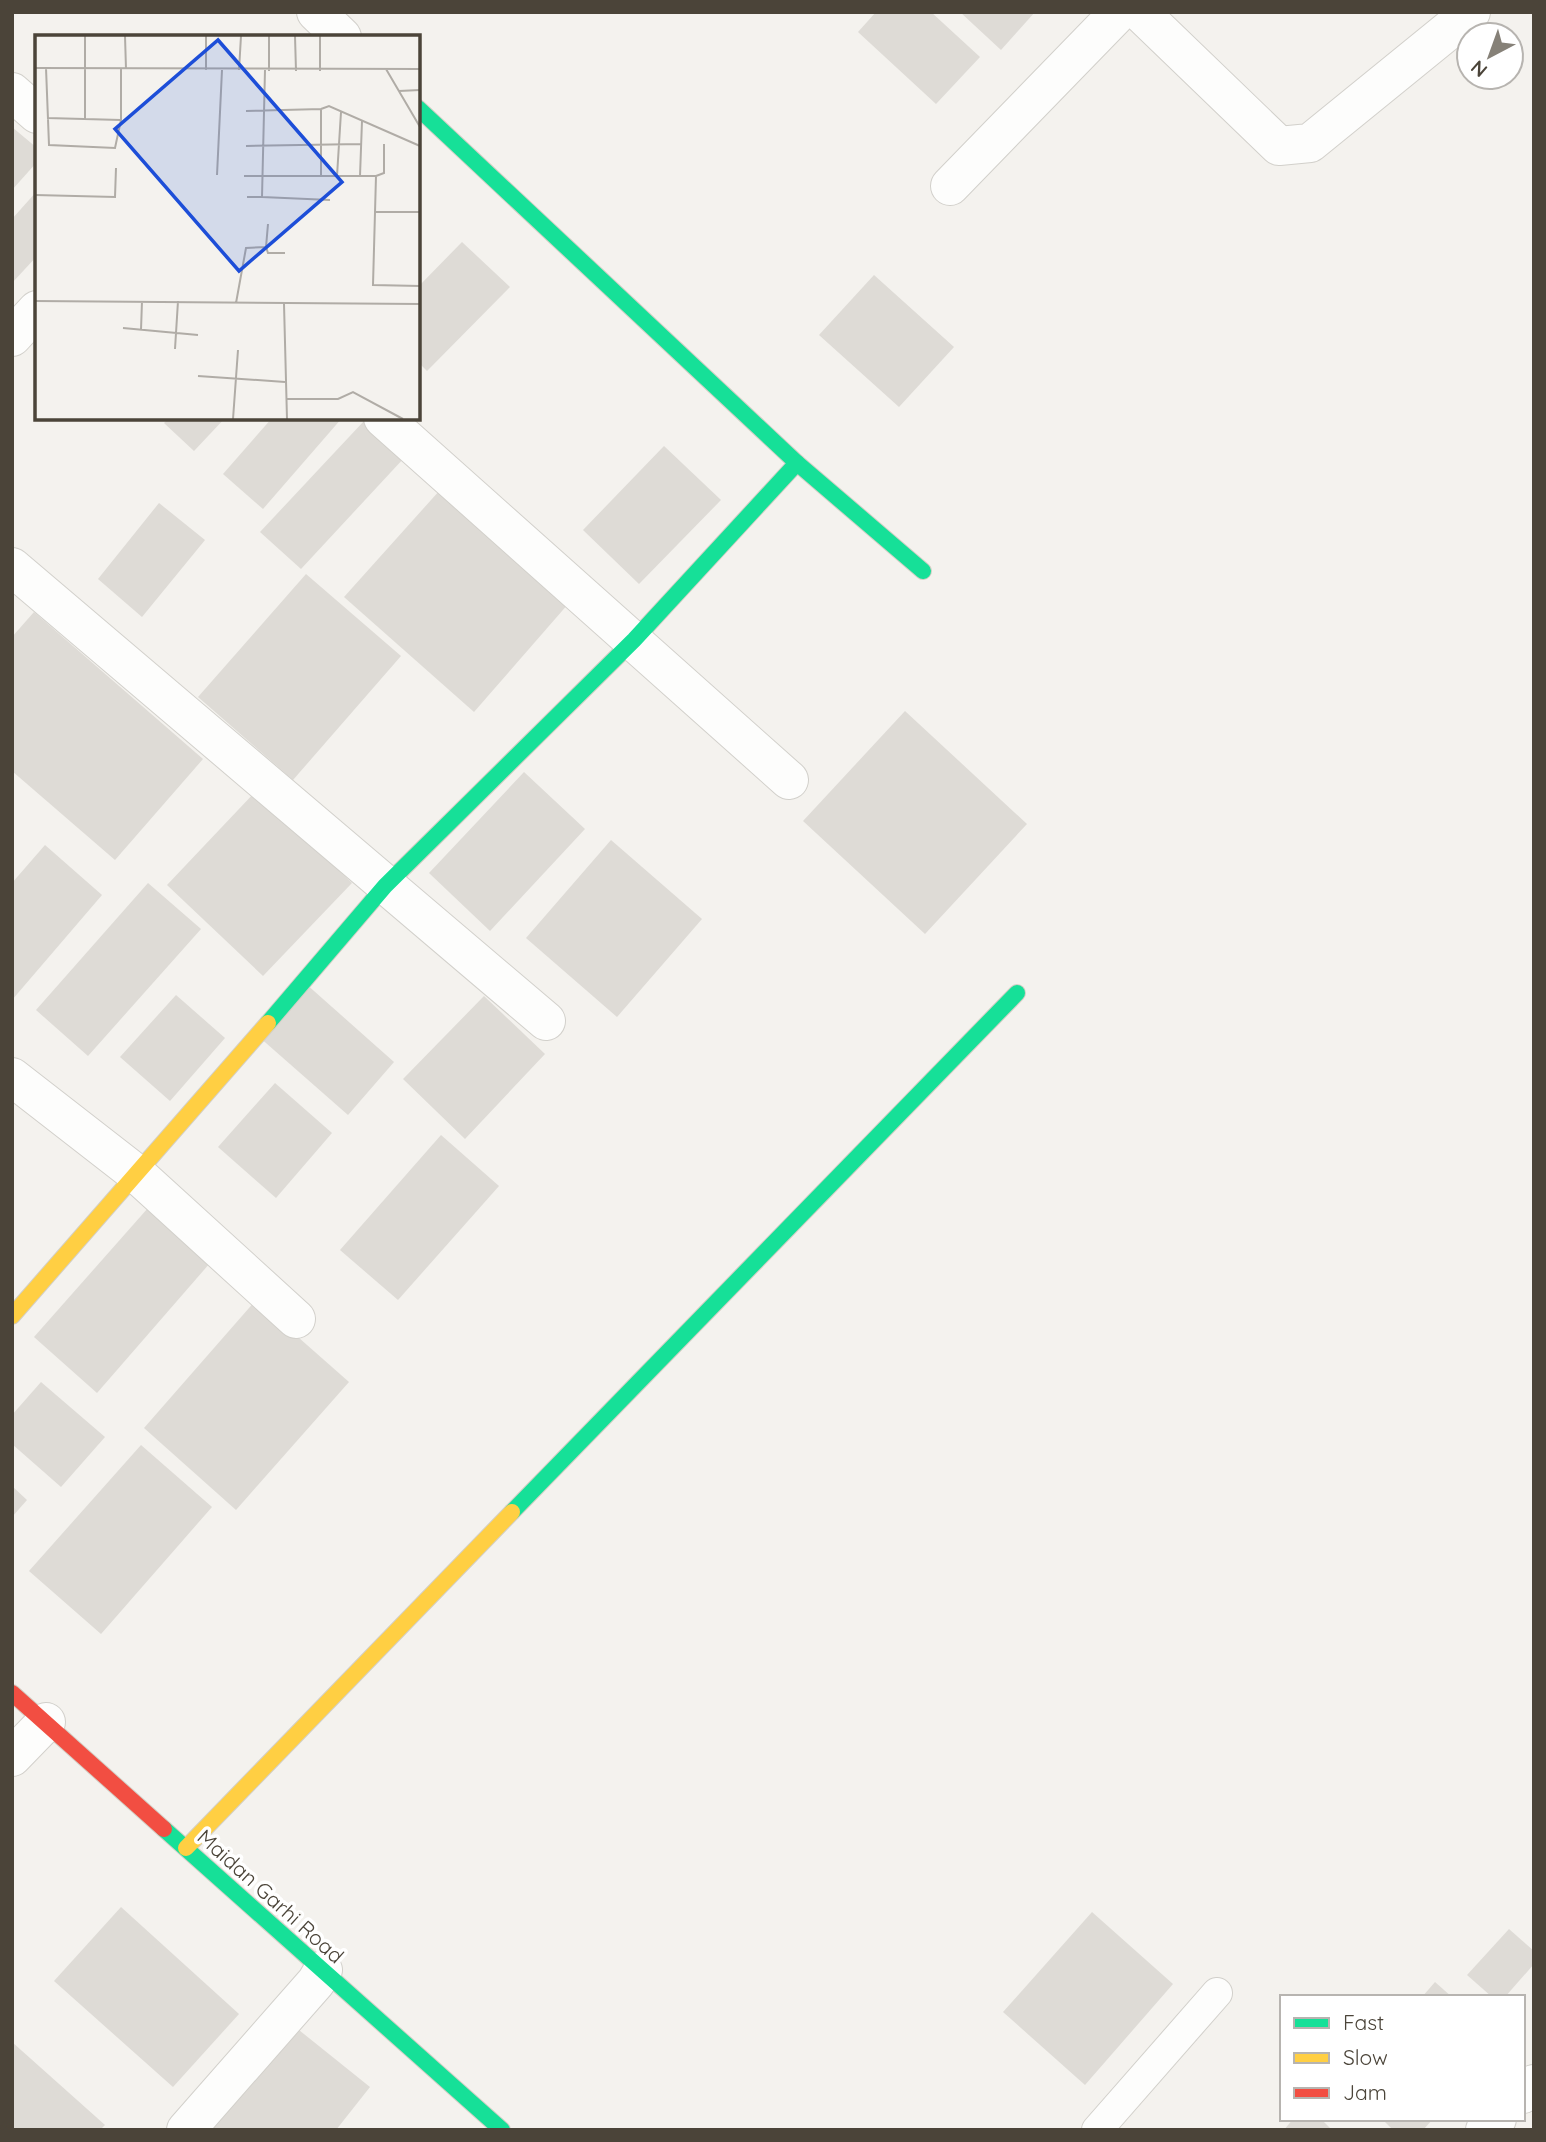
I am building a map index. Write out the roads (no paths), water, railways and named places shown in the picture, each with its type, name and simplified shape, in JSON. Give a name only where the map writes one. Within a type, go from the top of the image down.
[{"type":"street","points":[[316,12],[340,35]]},
{"type":"street","points":[[950,186],[1119,12]]},
{"type":"street","points":[[1140,12],[1279,146],[1310,143],[1471,12]]},
{"type":"street","points":[[12,92],[35,112]]},
{"type":"street","points":[[420,110],[797,463],[923,572]]},
{"type":"street","points":[[12,337],[35,312]]},
{"type":"street","points":[[385,420],[789,780]]},
{"type":"street","points":[[12,1316],[138,1175],[385,886],[634,640],[797,463]]},
{"type":"street","points":[[12,568],[545,1021]]},
{"type":"street","points":[[186,1848],[1017,993]]},
{"type":"street","points":[[12,1077],[138,1175],[296,1319]]},
{"type":"street","name":"Maidan Garhi Road","points":[[12,1693],[502,2130]]},
{"type":"street","points":[[12,1757],[46,1723]]},
{"type":"street","points":[[186,2130],[323,1970]]},
{"type":"lane","points":[[1097,2130],[1217,1993]]}]
